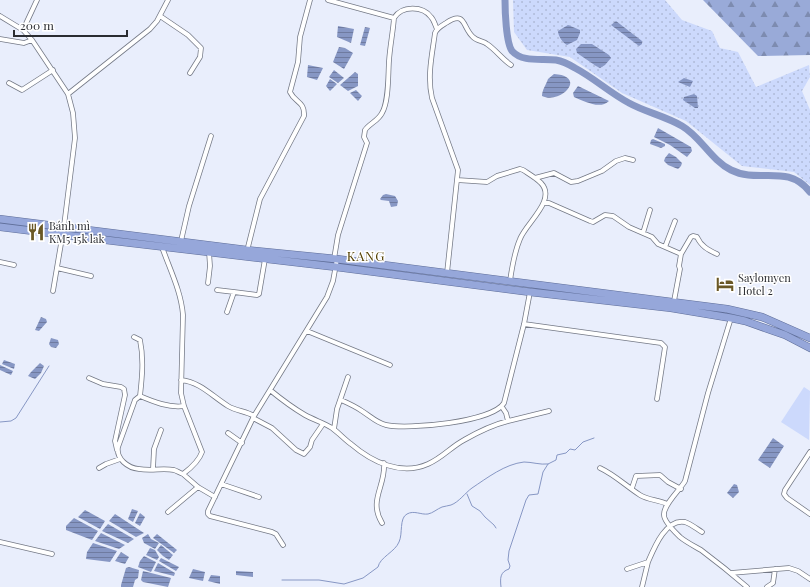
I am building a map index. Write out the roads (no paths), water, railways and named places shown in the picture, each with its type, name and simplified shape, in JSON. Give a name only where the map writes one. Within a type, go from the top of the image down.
[{"type":"highway","points":[[0,219],[162,247],[209,252],[246,253],[336,262],[447,277],[530,292],[674,302],[734,310],[762,317],[810,338]]},
{"type":"highway","points":[[0,226],[63,230],[80,229],[181,241],[246,253],[265,259],[336,262]]},
{"type":"highway","points":[[447,277],[510,281],[731,318],[785,335],[810,348]]},
{"type":"street","points":[[23,30],[37,0]]},
{"type":"street","points":[[68,94],[150,29],[160,16],[168,0]]},
{"type":"street","points":[[246,253],[260,198],[304,116],[304,108],[291,95],[290,92],[298,62],[300,37],[310,0]]},
{"type":"street","points":[[328,0],[394,18]]},
{"type":"street","points":[[283,545],[276,534],[272,532],[210,516],[208,511],[254,417],[327,297],[336,262],[338,236],[366,142],[364,137],[365,130],[369,125],[378,120],[385,108],[394,18],[399,12],[415,8],[427,13],[432,18],[437,29]]},
{"type":"street","points":[[0,16],[23,30],[32,40],[68,94],[74,113],[74,138],[63,230],[53,291]]},
{"type":"street","points":[[160,16],[188,35],[202,48],[200,57],[190,73]]},
{"type":"street","points":[[447,277],[457,168],[432,98],[430,85],[431,63],[435,33],[437,29],[454,18],[462,20],[472,36],[489,45],[511,65]]},
{"type":"street","points":[[0,39],[24,43],[32,40]]},
{"type":"street","points":[[9,83],[22,90],[53,70]]},
{"type":"street","points":[[181,241],[189,206],[211,136]]},
{"type":"street","points":[[535,178],[554,173],[571,182],[578,181],[602,171],[616,161],[624,158],[633,160]]},
{"type":"street","points":[[457,180],[487,182],[496,176],[520,169],[524,170],[542,184],[545,190],[546,198],[524,230],[520,239],[513,260],[510,281]]},
{"type":"street","points":[[544,203],[549,203],[578,217],[593,222],[605,214],[608,214],[629,227],[652,237],[658,244],[681,254]]},
{"type":"street","points":[[643,233],[650,210]]},
{"type":"street","points":[[665,247],[675,221]]},
{"type":"street","points":[[674,302],[681,254],[691,237],[698,237],[701,244],[708,250],[717,254]]},
{"type":"street","points":[[162,247],[179,291],[182,304],[181,393],[184,406],[202,452],[196,463],[183,474]]},
{"type":"street","points":[[208,283],[210,266],[209,252]]},
{"type":"street","points":[[216,290],[257,295],[260,294],[265,259]]},
{"type":"street","points":[[0,262],[14,265]]},
{"type":"street","points":[[57,268],[91,276]]},
{"type":"street","points":[[227,312],[234,292]]},
{"type":"street","points":[[341,400],[362,411],[376,421],[386,425],[409,427],[455,422],[481,416],[502,407],[524,324],[530,292]]},
{"type":"street","points":[[734,310],[708,393],[685,482],[681,489],[667,504],[664,509],[664,515],[680,537],[699,549],[747,587]]},
{"type":"street","points":[[524,324],[661,343],[665,347],[657,399]]},
{"type":"street","points":[[307,331],[390,365]]},
{"type":"street","points":[[118,452],[135,400],[140,396],[142,348],[140,340],[134,337]]},
{"type":"street","points":[[334,429],[348,377]]},
{"type":"street","points":[[89,378],[124,390],[125,395],[115,441],[120,460],[129,466],[139,469],[174,470],[183,474],[198,487],[215,497]]},
{"type":"street","points":[[181,380],[196,384],[234,409],[248,412],[272,428],[296,450],[304,454],[324,424]]},
{"type":"street","points":[[270,390],[304,415],[334,429],[351,445],[366,455],[402,469],[420,467],[439,458],[463,441],[494,425],[549,411]]},
{"type":"street","points":[[140,396],[151,401],[175,407],[184,406]]},
{"type":"street","points":[[502,407],[506,413],[508,421]]},
{"type":"street","points":[[153,469],[154,449],[161,430]]},
{"type":"street","points":[[228,433],[242,443]]},
{"type":"street","points":[[810,452],[785,490],[784,494],[787,498],[810,514]]},
{"type":"street","points":[[100,468],[106,464],[120,460]]},
{"type":"street","points":[[382,522],[376,507],[377,496],[383,478],[384,463]]},
{"type":"street","points":[[600,468],[612,474],[644,497],[656,499],[667,504]]},
{"type":"street","points":[[632,488],[636,476],[660,475],[668,482],[681,489]]},
{"type":"street","points":[[221,484],[259,497]]},
{"type":"street","points":[[168,512],[198,487]]},
{"type":"street","points":[[642,587],[648,562],[657,543],[670,525],[685,522],[702,532]]},
{"type":"street","points":[[0,542],[52,554]]},
{"type":"street","points":[[627,569],[648,562]]},
{"type":"street","points":[[731,573],[789,568],[798,571],[810,579]]},
{"type":"street","points":[[767,587],[773,583],[775,570]]},
{"type":"waterway","points":[[505,0],[508,41],[512,51],[516,55],[527,59],[556,60],[563,62],[589,76],[615,95],[629,103],[669,119],[682,126],[695,136],[724,166],[731,170],[741,174],[772,175],[792,178],[801,183],[810,192]]},
{"type":"waterway","points":[[0,422],[11,421],[16,418],[49,366]]},
{"type":"waterway","points":[[501,587],[501,576],[506,570],[509,569],[510,566],[508,560],[509,551],[526,500],[529,495],[538,494],[543,472],[548,464],[556,460],[557,455],[566,453],[570,449],[575,450],[583,442],[594,438]]},
{"type":"waterway","points":[[282,580],[319,580],[344,584],[363,578],[378,567],[379,563],[397,546],[400,539],[403,519],[407,514],[412,512],[428,514],[442,507],[451,505],[457,502],[469,490],[496,472],[517,463],[524,462],[548,464]]},
{"type":"waterway","points":[[467,494],[472,506],[480,511],[496,528]]},
{"type":"place","name":"Bánh mì KM5 15k lak","points":[[36,232]]},
{"type":"place","name":"Saylomyen Hotel 2","points":[[725,284]]},
{"type":"district","name":"KANG","points":[[366,256]]}]
